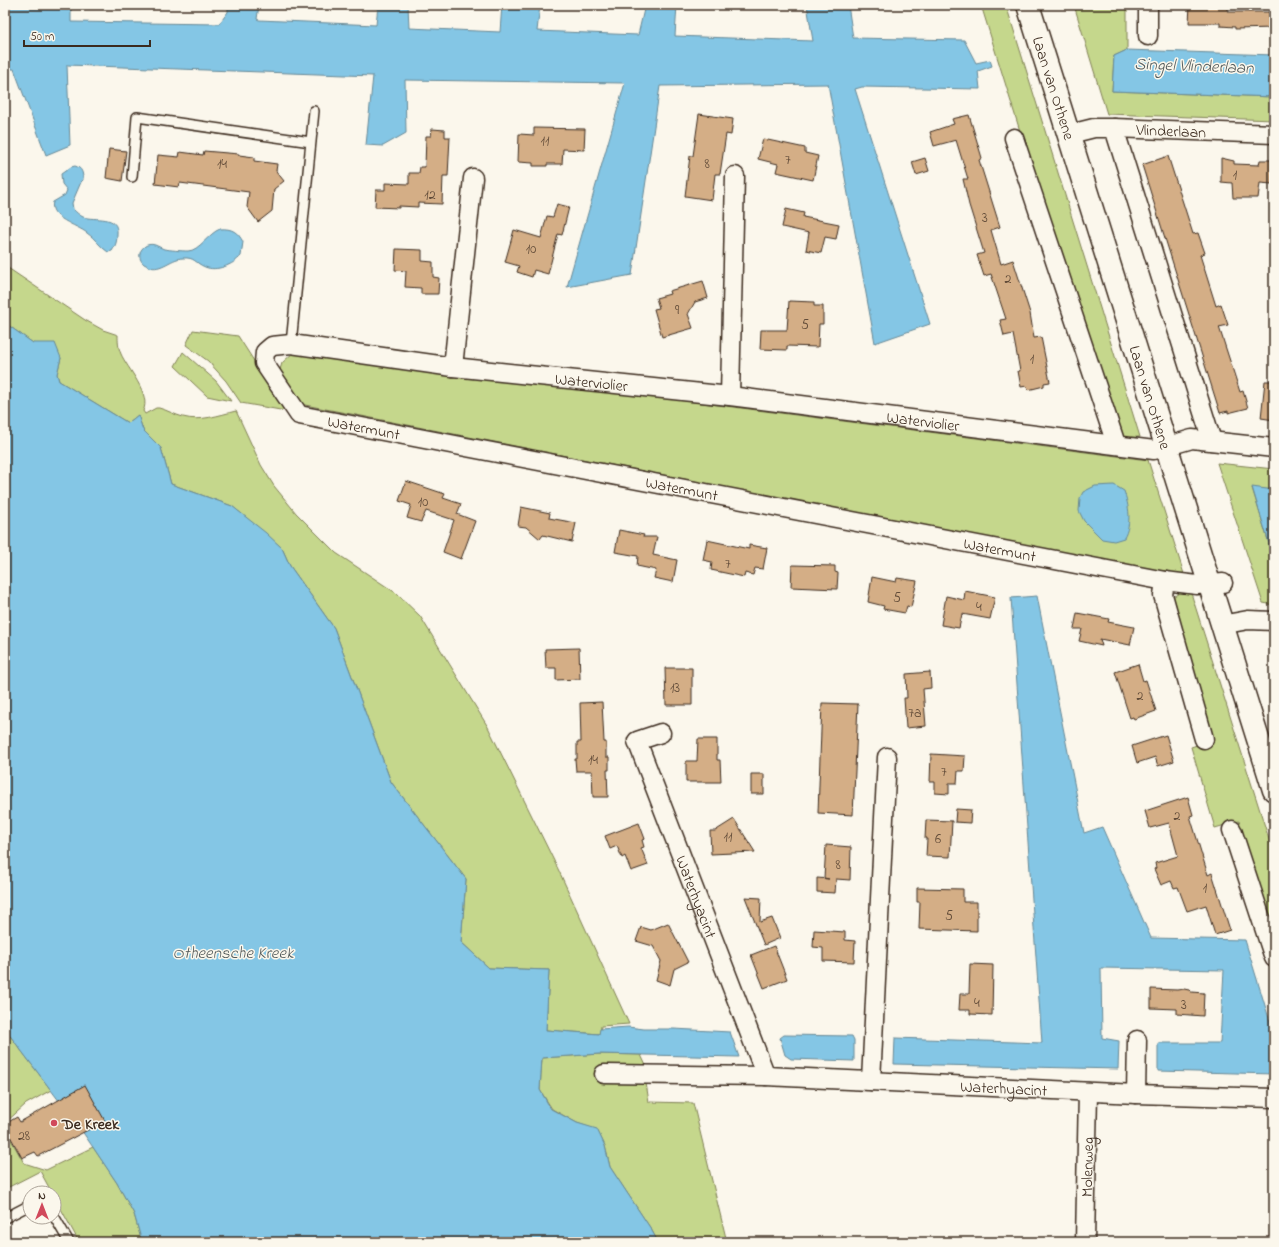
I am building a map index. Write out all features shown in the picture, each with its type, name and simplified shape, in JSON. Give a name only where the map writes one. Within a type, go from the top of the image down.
[{"type":"street","name":"Laan van Othene","points":[[1028,5],[1075,133]]},
{"type":"street","name":"Laan van Othene","points":[[1041,5],[1075,133],[1216,583],[1274,790]]},
{"type":"street","points":[[1148,5],[1148,36]]},
{"type":"street","name":"Vlinderlaan","points":[[1075,133],[1094,128],[1114,128],[1274,134]]},
{"type":"street","points":[[1114,128],[1212,441]]},
{"type":"street","points":[[1014,138],[1116,444]]},
{"type":"street","points":[[730,396],[735,176]]},
{"type":"street","points":[[453,367],[473,178]]},
{"type":"street","name":"Waterviolier","points":[[291,344],[453,367],[730,396],[1154,450],[1192,439],[1274,448]]},
{"type":"street","name":"Watermunt","points":[[291,344],[272,346],[265,352],[264,363],[299,415],[1165,581],[1197,585],[1216,583]]},
{"type":"street","points":[[1165,581],[1163,595],[1204,739]]},
{"type":"street","points":[[1228,624],[1248,620],[1273,625]]},
{"type":"street","name":"Laan van Othene","points":[[1228,624],[1274,745]]},
{"type":"street","name":"Waterhyacint","points":[[661,733],[637,741],[766,1076]]},
{"type":"street","points":[[871,1081],[887,757]]},
{"type":"street","points":[[1232,830],[1274,958]]},
{"type":"street","points":[[1136,1094],[1138,1040]]},
{"type":"street","name":"Waterhyacint","points":[[604,1074],[766,1076],[1088,1092],[1274,1098]]},
{"type":"street","name":"Molenweg","points":[[1085,1242],[1088,1092]]},
{"type":"lane","points":[[291,344],[314,111]]},
{"type":"lane","points":[[132,178],[137,118],[311,142]]},
{"type":"lane","points":[[5,1218],[22,1209]]},
{"type":"lane","points":[[59,1225],[69,1242]]},
{"type":"green space","points":[[981,5],[1006,5],[1140,437],[1119,438],[1024,144]]},
{"type":"green space","points":[[1074,5],[1127,5],[1127,50],[1114,56],[1112,91],[1274,97],[1274,120],[1107,114]]},
{"type":"green space","points":[[5,266],[85,320],[103,330],[118,335],[121,354],[142,390],[145,405],[143,411],[145,414],[159,408],[183,417],[196,419],[236,411],[261,465],[274,486],[296,513],[336,553],[396,593],[420,616],[488,727],[559,871],[629,1024],[601,1026],[600,1034],[546,1030],[549,970],[489,968],[461,942],[466,879],[391,782],[334,628],[290,566],[282,548],[232,506],[171,484],[161,448],[143,430],[138,415],[128,423],[59,381],[57,374],[61,358],[33,343],[5,323]]},
{"type":"green space","points":[[193,330],[238,336],[286,411],[241,403],[226,381],[208,361],[186,345]]},
{"type":"green space","points":[[295,351],[1148,460],[1184,574],[1175,575],[300,404],[279,373],[282,363]]},
{"type":"green space","points":[[183,352],[216,381],[231,401],[207,396],[175,366]]},
{"type":"green space","points":[[1217,463],[1274,469],[1274,490],[1252,488],[1274,560],[1274,605],[1263,603]]},
{"type":"green space","points":[[1181,592],[1191,593],[1274,855],[1274,935],[1239,821],[1215,828],[1191,747],[1212,740],[1171,598]]},
{"type":"green space","points":[[5,1029],[51,1090],[26,1104],[5,1123]]},
{"type":"green space","points":[[599,1054],[641,1055],[649,1072],[646,1083],[649,1102],[693,1103],[728,1242],[658,1242],[610,1167],[605,1146],[597,1130],[577,1123],[552,1109],[540,1090],[542,1058]]},
{"type":"green space","points":[[5,1129],[24,1163],[46,1170],[93,1147],[117,1183],[134,1214],[142,1242],[79,1242],[62,1211],[62,1185],[48,1185],[40,1171],[5,1189]]},
{"type":"water","points":[[5,5],[71,5],[71,22],[219,24],[228,12],[228,5],[259,5],[257,19],[259,20],[376,25],[378,5],[408,5],[409,28],[500,32],[502,5],[540,5],[537,31],[638,35],[645,5],[677,5],[675,36],[813,41],[807,5],[848,5],[853,38],[964,40],[976,63],[990,60],[992,66],[978,71],[980,89],[862,87],[855,89],[930,324],[875,343],[828,84],[660,86],[632,275],[567,287],[625,83],[405,80],[406,133],[383,146],[366,145],[373,76],[67,65],[70,145],[46,155],[14,69],[5,69]]},
{"type":"water","name":"Singel Vlinderlaan","points":[[1127,50],[1274,55],[1274,97],[1112,91],[1114,56]]},
{"type":"water","points":[[75,166],[82,171],[83,180],[72,203],[73,209],[83,217],[105,220],[114,223],[117,228],[117,239],[112,251],[108,252],[102,248],[90,235],[59,217],[53,208],[53,202],[65,195],[67,190],[62,184],[61,174]]},
{"type":"water","points":[[220,229],[234,231],[243,242],[241,256],[234,262],[224,267],[214,269],[209,268],[193,259],[187,258],[174,260],[155,268],[144,264],[140,258],[140,252],[146,245],[149,244],[163,249],[185,251],[192,250]]},
{"type":"water","name":"Otheensche Kreek","points":[[5,323],[33,343],[55,343],[61,358],[57,374],[59,381],[128,423],[138,415],[143,430],[161,448],[171,484],[232,506],[282,548],[290,566],[334,628],[391,782],[466,879],[461,942],[489,968],[549,970],[546,1030],[599,1034],[600,1029],[628,1027],[644,1029],[730,1032],[739,1057],[599,1054],[542,1058],[540,1090],[551,1109],[577,1123],[597,1129],[605,1146],[610,1167],[658,1242],[142,1242],[134,1214],[117,1183],[84,1134],[5,1029]]},
{"type":"water","points":[[1114,485],[1124,491],[1129,520],[1127,532],[1124,538],[1114,541],[1102,539],[1084,521],[1079,511],[1080,498],[1083,492],[1095,486]]},
{"type":"water","points":[[1252,487],[1274,490],[1274,560]]},
{"type":"water","points":[[1037,596],[1084,833],[1102,827],[1151,938],[1245,940],[1274,1035],[1274,1074],[1158,1071],[1158,1043],[1220,1043],[1224,970],[1101,968],[1102,1038],[1119,1041],[1118,1069],[894,1064],[895,1038],[1042,1043],[1011,598]]},
{"type":"water","points":[[784,1035],[852,1036],[854,1040],[854,1061],[791,1059],[785,1055],[780,1038]]},
{"type":"building","points":[[1190,5],[1228,5],[1228,12],[1274,12],[1274,28],[1235,29],[1235,27],[1220,26],[1220,23],[1189,23]]},
{"type":"building","points":[[699,114],[733,119],[731,135],[726,134],[720,174],[715,174],[712,200],[685,196],[690,156],[693,156]]},
{"type":"building","points":[[969,115],[982,158],[979,160],[1000,227],[991,230],[1001,264],[1013,260],[1030,313],[1034,338],[1041,337],[1050,382],[1044,383],[1044,386],[1028,390],[1027,386],[1021,387],[1018,371],[1020,371],[1013,334],[1004,336],[1000,320],[1006,319],[991,274],[984,276],[977,255],[984,253],[969,205],[963,179],[968,179],[956,140],[934,146],[930,132],[954,124],[952,119]]},
{"type":"building","points":[[534,128],[585,129],[584,150],[563,149],[562,164],[533,166],[533,163],[518,162],[519,134],[534,135]]},
{"type":"building","points":[[432,129],[445,130],[445,137],[450,137],[448,176],[443,176],[442,204],[418,203],[418,207],[399,206],[399,208],[375,207],[376,190],[385,190],[385,183],[409,184],[409,173],[419,173],[420,167],[425,167],[426,136],[431,136]]},
{"type":"building","points":[[763,139],[805,148],[805,153],[818,156],[813,180],[776,172],[778,164],[758,159]]},
{"type":"building","points":[[109,149],[126,151],[122,181],[106,178]]},
{"type":"building","points":[[204,151],[239,154],[254,157],[254,161],[277,164],[276,171],[284,181],[274,189],[272,211],[258,222],[247,207],[249,192],[180,183],[179,187],[155,184],[158,155],[179,157],[180,152],[203,155]]},
{"type":"building","points":[[1168,156],[1193,234],[1198,233],[1205,253],[1200,255],[1216,306],[1221,304],[1228,325],[1219,327],[1240,392],[1243,391],[1248,408],[1228,413],[1228,411],[1220,413],[1142,165]]},
{"type":"building","points":[[925,158],[929,171],[916,175],[912,162]]},
{"type":"building","points":[[1221,158],[1234,161],[1234,164],[1259,165],[1260,160],[1273,160],[1272,184],[1260,183],[1258,198],[1233,198],[1232,183],[1221,182]]},
{"type":"building","points":[[557,204],[569,207],[562,235],[558,234],[548,274],[534,270],[532,277],[517,272],[519,266],[505,262],[514,230],[541,238],[547,216],[553,217]]},
{"type":"building","points":[[786,209],[804,213],[803,217],[839,224],[836,239],[825,237],[821,253],[806,250],[809,233],[782,227]]},
{"type":"building","points":[[396,249],[422,250],[422,261],[433,262],[433,277],[439,278],[438,294],[421,294],[421,288],[405,287],[406,271],[395,270]]},
{"type":"building","points":[[703,281],[708,298],[695,302],[688,314],[693,328],[662,337],[654,309],[659,308],[656,298],[670,294],[669,291]]},
{"type":"building","points":[[789,301],[814,302],[814,306],[823,306],[823,324],[819,324],[818,347],[787,346],[787,350],[760,349],[761,330],[787,330]]},
{"type":"building","points":[[1265,381],[1274,381],[1274,420],[1261,418]]},
{"type":"building","points":[[406,481],[445,494],[443,498],[461,504],[457,514],[475,521],[461,559],[443,552],[454,520],[426,511],[421,522],[407,518],[411,505],[399,501]]},
{"type":"building","points":[[521,507],[550,513],[549,518],[576,523],[572,542],[543,535],[540,539],[526,527],[518,526]]},
{"type":"building","points":[[619,530],[644,535],[643,537],[657,537],[653,555],[677,560],[673,582],[654,578],[656,570],[637,566],[638,556],[615,552]]},
{"type":"building","points":[[707,540],[749,549],[749,545],[767,548],[763,569],[755,568],[753,575],[745,573],[744,577],[711,570],[712,562],[703,560]]},
{"type":"building","points":[[792,565],[835,566],[835,572],[838,573],[837,589],[791,587]]},
{"type":"building","points":[[872,577],[896,582],[897,578],[917,581],[911,607],[907,606],[905,613],[883,609],[884,606],[868,602]]},
{"type":"building","points":[[965,591],[995,597],[990,619],[962,614],[959,628],[941,625],[946,596],[964,600]]},
{"type":"building","points":[[1077,613],[1109,619],[1108,622],[1134,627],[1130,645],[1100,639],[1102,646],[1079,641],[1082,629],[1074,629]]},
{"type":"building","points":[[579,648],[580,679],[556,680],[556,668],[546,668],[545,649]]},
{"type":"building","points":[[1138,664],[1143,681],[1146,680],[1156,711],[1134,719],[1133,717],[1130,718],[1115,672]]},
{"type":"building","points":[[665,668],[692,668],[692,705],[666,705]]},
{"type":"building","points":[[930,672],[931,688],[923,689],[926,726],[906,728],[904,698],[907,698],[906,674]]},
{"type":"building","points":[[602,702],[604,742],[606,742],[606,757],[609,757],[609,770],[607,770],[608,797],[593,797],[592,771],[576,771],[575,759],[577,759],[577,742],[581,742],[580,703]]},
{"type":"building","points":[[822,703],[858,704],[853,815],[818,813]]},
{"type":"building","points":[[1166,735],[1174,761],[1158,766],[1155,757],[1137,763],[1132,746]]},
{"type":"building","points":[[698,739],[717,739],[717,760],[720,760],[721,782],[686,782],[686,761],[697,761]]},
{"type":"building","points":[[931,754],[965,756],[964,771],[958,771],[957,783],[949,783],[949,794],[935,793],[935,782],[930,782]]},
{"type":"building","points":[[751,774],[764,774],[764,794],[751,794]]},
{"type":"building","points":[[1188,797],[1193,815],[1190,816],[1208,875],[1212,873],[1230,930],[1215,935],[1206,905],[1187,911],[1178,887],[1174,888],[1171,881],[1161,885],[1154,869],[1156,868],[1155,863],[1178,856],[1169,823],[1150,828],[1145,811]]},
{"type":"building","points":[[956,809],[971,810],[970,823],[955,822]]},
{"type":"building","points":[[734,819],[755,852],[711,854],[710,831],[715,831]]},
{"type":"building","points":[[926,820],[952,821],[950,857],[926,856]]},
{"type":"building","points":[[639,823],[645,839],[642,840],[644,847],[641,848],[648,865],[631,871],[625,856],[622,858],[617,846],[610,849],[605,836]]},
{"type":"building","points":[[826,845],[851,847],[850,880],[836,879],[835,893],[817,892],[817,878],[829,879],[824,878]]},
{"type":"building","points":[[917,888],[963,889],[963,902],[977,902],[977,931],[919,929],[920,902],[917,902]]},
{"type":"building","points":[[745,897],[761,898],[760,922],[772,918],[780,938],[764,945]]},
{"type":"building","points":[[668,923],[688,962],[674,969],[670,985],[656,980],[661,961],[653,946],[636,941],[641,927],[651,930]]},
{"type":"building","points":[[814,930],[845,932],[845,940],[855,941],[854,962],[823,961],[823,948],[813,947]]},
{"type":"building","points":[[774,946],[787,979],[764,988],[751,955]]},
{"type":"building","points":[[970,964],[993,965],[992,1015],[970,1014],[970,1010],[959,1010],[960,994],[969,994]]},
{"type":"building","points":[[1151,989],[1184,989],[1191,992],[1204,993],[1203,1016],[1177,1014],[1177,1009],[1151,1008]]},
{"type":"building","name":"De Kreek","points":[[85,1085],[105,1121],[38,1156],[35,1152],[22,1158],[5,1127],[5,1124],[17,1117],[20,1122]]},
{"type":"place","name":"De Kreek","points":[[54,1123]]}]
